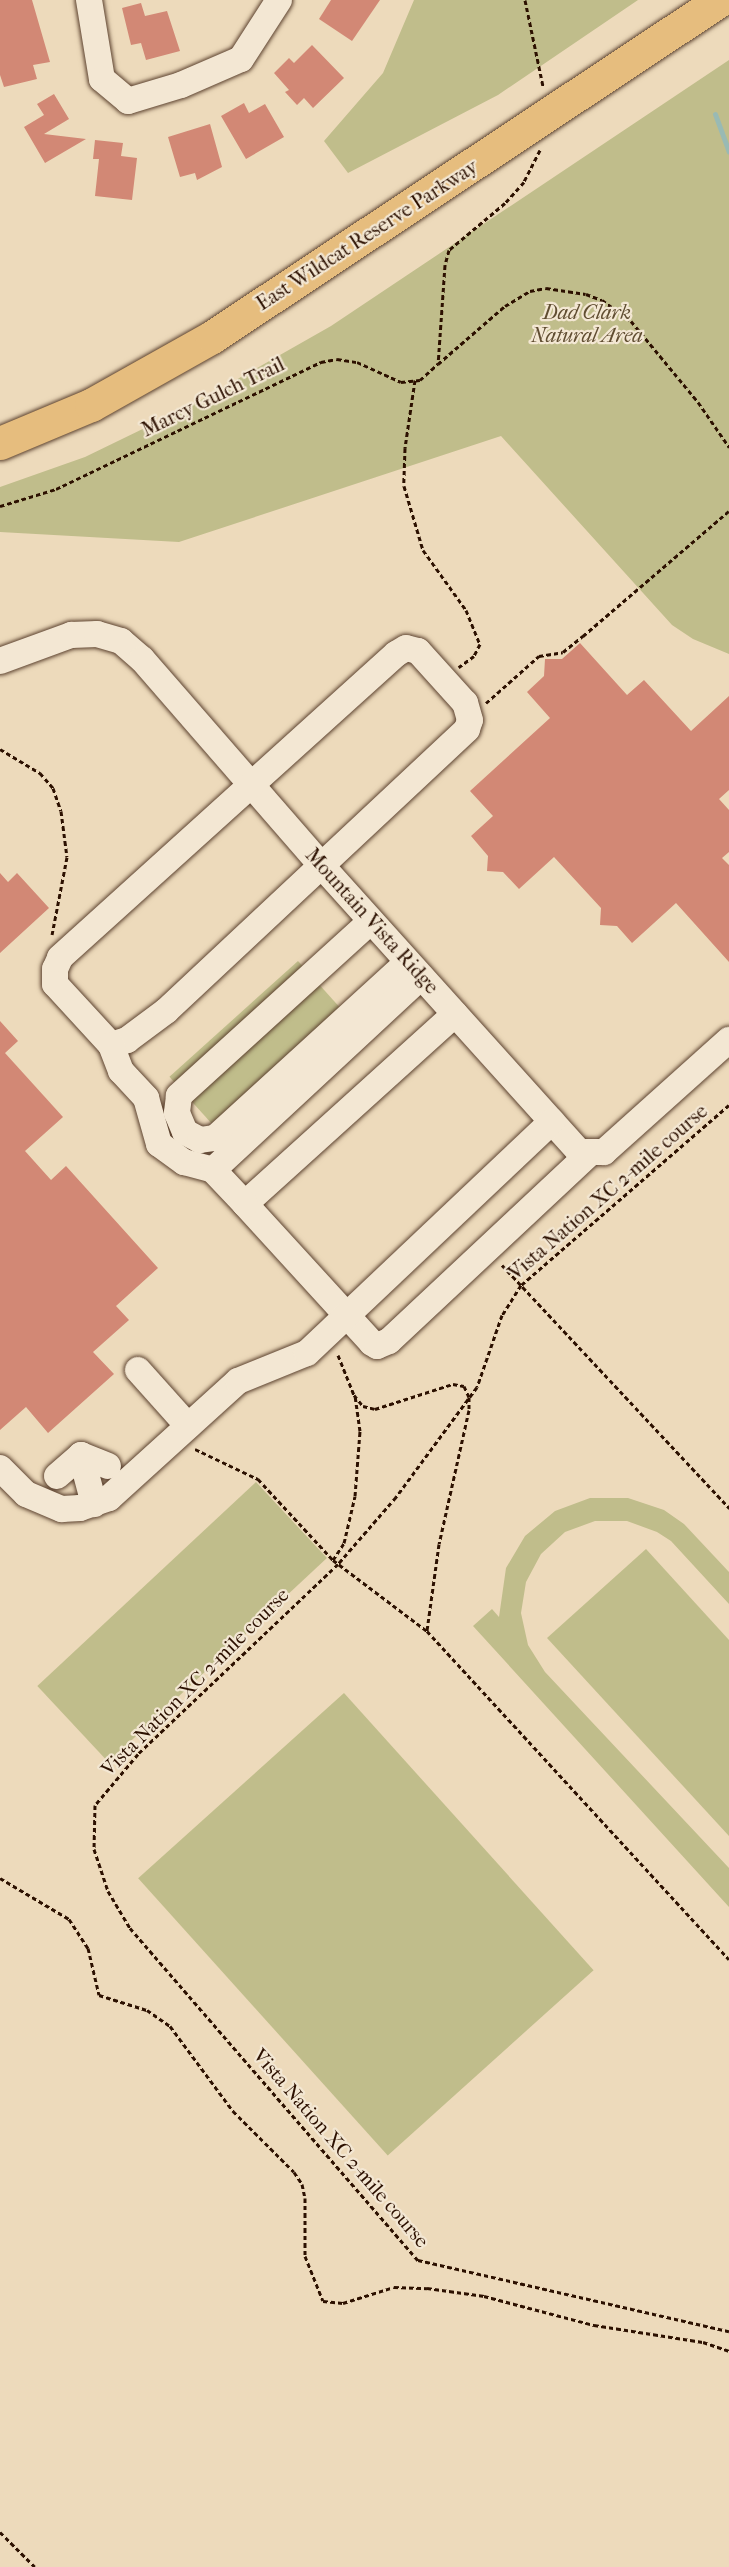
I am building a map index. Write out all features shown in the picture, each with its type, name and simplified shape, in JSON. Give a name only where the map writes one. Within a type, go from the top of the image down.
[{"type":"main road","name":"East Wildcat Reserve Parkway","points":[[0,443],[91,405],[212,337],[720,0]]},
{"type":"street","points":[[89,0],[102,79],[128,101],[181,85],[242,59],[279,0]]},
{"type":"street","name":"Mountain Vista Ridge","points":[[0,661],[71,635],[97,634],[121,641],[142,659],[252,782],[321,865],[579,1152],[589,1154]]},
{"type":"street","points":[[111,1045],[127,1041],[166,1011],[467,729],[470,720],[465,703],[418,651],[406,648],[252,782],[60,958],[55,984],[111,1045],[121,1071],[146,1098],[159,1144],[183,1162],[213,1170],[372,1343],[382,1344],[488,1250],[589,1154],[604,1152],[729,1040]]},
{"type":"street","points":[[372,921],[179,1096],[177,1113],[185,1132],[200,1140],[215,1138],[415,970]]},
{"type":"street","points":[[213,1170],[415,970]]},
{"type":"street","points":[[245,1204],[455,1014]]},
{"type":"street","points":[[0,1467],[26,1494],[42,1503],[62,1509],[94,1504],[109,1498],[238,1381],[307,1353],[348,1317],[552,1121]]},
{"type":"street","points":[[138,1370],[183,1431]]},
{"type":"street","points":[[81,1455],[94,1504]]},
{"type":"street","points":[[81,1455],[108,1466]]},
{"type":"street","points":[[57,1476],[81,1455]]},
{"type":"path","points":[[438,364],[449,250],[506,203],[524,182],[536,162],[551,114],[525,0]]},
{"type":"path","points":[[443,679],[474,656],[480,644],[466,610],[423,550],[408,510],[404,486],[405,448],[415,380],[438,364],[505,306],[530,291],[546,288],[586,294],[631,321],[698,402],[729,447]]},
{"type":"path","name":"Marcy Gulch Trail","points":[[0,506],[56,489],[321,362],[347,361],[391,380],[415,380]]},
{"type":"path","points":[[465,703],[487,703],[539,656],[563,652],[729,511]]},
{"type":"path","points":[[0,749],[40,773],[53,788],[61,811],[68,857],[51,940]]},
{"type":"path","name":"Vista Nation XC 2-mile course","points":[[729,1105],[520,1285],[502,1315],[477,1387],[396,1497],[338,1564],[138,1754],[95,1805],[94,1849],[108,1891],[130,1928],[418,2260],[729,2331]]},
{"type":"path","points":[[488,1250],[729,1508]]},
{"type":"path","points":[[328,1335],[354,1395],[360,1431],[355,1496],[344,1544],[333,1560]]},
{"type":"path","points":[[354,1395],[363,1406],[375,1409],[453,1384],[464,1386],[469,1397],[430,1596],[427,1630]]},
{"type":"path","points":[[183,1431],[191,1447],[258,1479],[333,1560],[427,1630],[729,1959]]},
{"type":"path","points":[[0,1878],[69,1918],[88,1948],[99,1995],[147,2010],[170,2026],[233,2111],[294,2172],[302,2184],[305,2198],[305,2256],[323,2301],[343,2303],[394,2287],[427,2288],[494,2298],[594,2325],[704,2342],[729,2351]]},
{"type":"path","points":[[0,2532],[35,2567]]},
{"type":"green space","points":[[414,0],[638,0],[498,95],[348,173],[324,141],[383,73]]},
{"type":"green space","name":"Dad Clark Natural Area","points":[[729,60],[729,654],[693,639],[672,625],[501,436],[179,542],[0,532],[0,487],[85,457],[190,406],[331,326]]},
{"type":"green space","points":[[298,961],[362,1032],[234,1148],[169,1077]]},
{"type":"green space","points":[[256,1482],[327,1558],[108,1762],[37,1686]]},
{"type":"green space","points":[[590,1498],[628,1498],[664,1510],[684,1524],[729,1572],[729,1604],[671,1541],[657,1532],[627,1521],[595,1521],[565,1532],[541,1554],[526,1582],[521,1613],[528,1645],[545,1672],[729,1868],[729,1907],[473,1626],[492,1609],[499,1617],[506,1568],[525,1536],[555,1511]]},
{"type":"green space","points":[[646,1549],[729,1640],[729,1836],[547,1638]]},
{"type":"green space","points":[[344,1693],[594,1970],[388,2156],[138,1878]]},
{"type":"building","points":[[0,0],[32,0],[50,62],[33,65],[37,79],[4,87],[0,75]]},
{"type":"building","points":[[331,0],[380,0],[352,41],[319,19]]},
{"type":"building","points":[[141,3],[145,16],[167,11],[180,51],[146,60],[141,43],[131,45],[122,8]]},
{"type":"building","points":[[312,45],[344,78],[313,108],[304,98],[297,105],[285,92],[289,90],[274,73],[289,58],[294,63]]},
{"type":"building","points":[[54,94],[69,119],[44,134],[86,139],[45,163],[24,127],[44,115],[37,104]]},
{"type":"building","points":[[244,103],[249,113],[265,104],[284,137],[246,159],[221,116]]},
{"type":"building","points":[[210,124],[222,167],[197,180],[195,173],[180,177],[168,137]]},
{"type":"building","points":[[95,140],[123,143],[121,156],[137,158],[132,200],[95,196],[99,159],[93,159]]},
{"type":"building","points":[[580,643],[627,695],[644,680],[691,731],[729,696],[729,790],[719,799],[729,810],[729,852],[722,858],[729,865],[729,962],[676,903],[632,943],[617,926],[600,925],[601,908],[554,857],[519,889],[503,872],[487,871],[488,856],[471,836],[493,816],[470,791],[550,718],[527,692],[544,676],[545,659],[562,659]]},
{"type":"building","points":[[0,873],[8,882],[17,873],[49,908],[0,953]]},
{"type":"building","points":[[0,1021],[18,1041],[5,1053],[63,1117],[25,1151],[51,1180],[66,1166],[158,1268],[116,1306],[129,1320],[93,1352],[114,1374],[48,1433],[26,1407],[0,1430]]},
{"type":"waterway","points":[[715,114],[729,152]]}]
